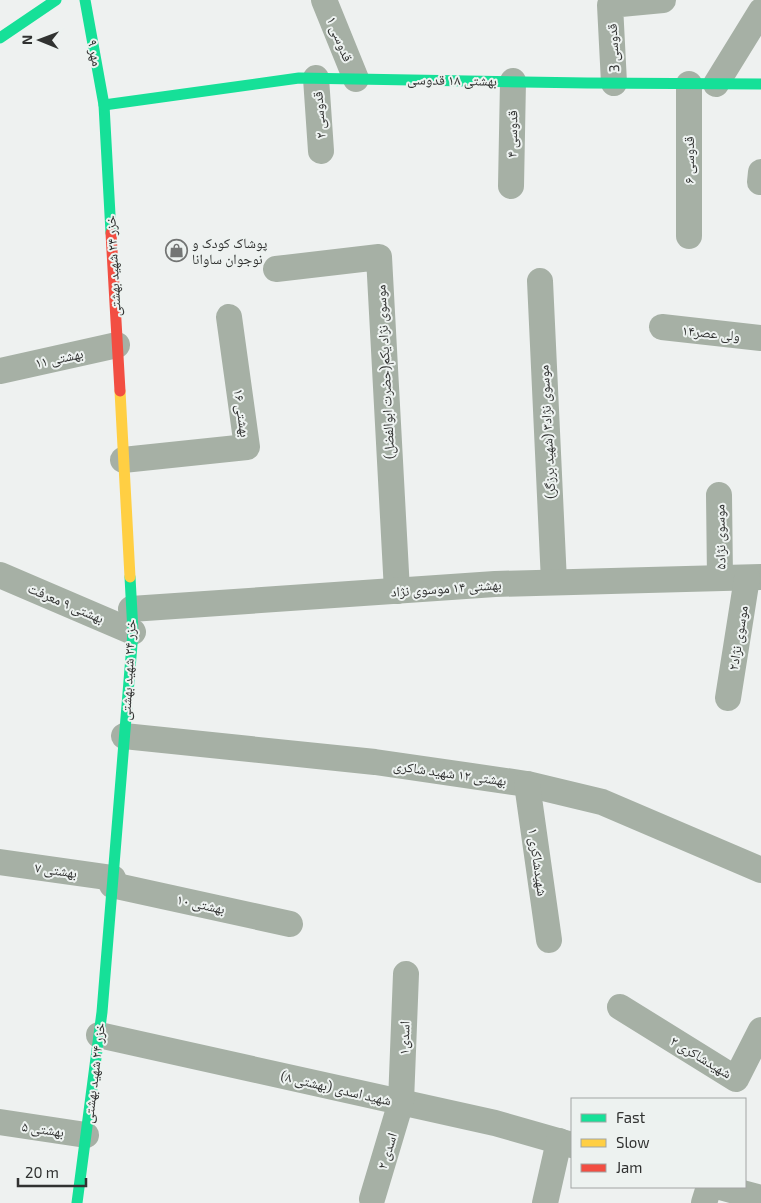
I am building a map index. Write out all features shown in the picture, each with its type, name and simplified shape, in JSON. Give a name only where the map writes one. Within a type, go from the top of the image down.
[{"type":"street","points":[[0,38],[56,0]]},
{"type":"street","name":"مهر ۹","points":[[85,0],[104,105]]},
{"type":"street","name":"قدوسی ۱","points":[[324,0],[356,79]]},
{"type":"street","name":"قدوسی 3","points":[[614,83],[610,5],[663,0]]},
{"type":"street","points":[[716,84],[761,11]]},
{"type":"street","name":"بهشتی ۱۸ قدوسی","points":[[104,105],[299,78],[761,84]]},
{"type":"street","name":"قدوسی ۲","points":[[316,78],[321,151]]},
{"type":"street","name":"قدوسی ۴","points":[[511,186],[513,81]]},
{"type":"street","name":"قدوسی ۶","points":[[688,84],[689,236]]},
{"type":"street","name":"خزر ۲۴ شهید بهشتی","points":[[77,1203],[102,1012],[132,620],[104,105]]},
{"type":"street","points":[[760,182],[761,172]]},
{"type":"street","name":"موسوی نژاد یکم(حضرت ابوالفضل)","points":[[276,269],[379,256],[397,590]]},
{"type":"street","name":"موسوی نژاد۳ (شهید برزگر)","points":[[540,281],[554,582]]},
{"type":"street","name":"بهشتی ۱۶","points":[[123,460],[246,447],[229,317]]},
{"type":"street","name":"ولی عصر۱۴","points":[[662,328],[761,338]]},
{"type":"street","name":"بهشتی ۱۱","points":[[0,371],[117,345]]},
{"type":"street","name":"موسوی نژاد۵","points":[[719,495],[720,578]]},
{"type":"street","name":"بهشتی ۹ معرفت","points":[[0,575],[132,620]]},
{"type":"street","name":"بهشتی ۱۴ موسوی نژاد","points":[[132,620],[397,590],[495,584],[754,577]]},
{"type":"street","name":"موسوی نژاد۲","points":[[728,698],[754,577]]},
{"type":"street","name":"بهشتی ۱۲ شهید شاکری","points":[[124,736],[375,762],[527,784],[602,802],[761,870]]},
{"type":"street","name":"شهیدشاکری ۱","points":[[527,784],[549,940]]},
{"type":"street","name":"بهشتی ۷","points":[[0,862],[113,881]]},
{"type":"street","name":"بهشتی ۱۰","points":[[113,881],[290,924]]},
{"type":"street","name":"اسدی۱","points":[[401,1102],[406,974]]},
{"type":"street","name":"شهیدشاکری ۲","points":[[620,1007],[736,1079],[761,1030]]},
{"type":"street","name":"شهید اسدی (بهشتی ۸)","points":[[99,1035],[495,1123],[566,1143]]},
{"type":"street","name":"اسدی ۲","points":[[372,1199],[401,1102]]},
{"type":"street","name":"بهشتی ۵","points":[[0,1122],[86,1135]]},
{"type":"street","points":[[544,1203],[566,1143]]},
{"type":"street","points":[[704,1203],[709,1188]]},
{"type":"street","points":[[724,1188],[761,1198]]},
{"type":"traffic: fast","points":[[0,38],[56,0]]},
{"type":"traffic: fast","points":[[85,0],[104,105],[111,233]]},
{"type":"traffic: fast","points":[[104,105],[299,78],[761,84]]},
{"type":"traffic: fast","points":[[77,1203],[102,1012],[133,632],[130,577]]},
{"type":"traffic: slow","points":[[120,391],[130,577]]},
{"type":"traffic: jam","points":[[111,233],[120,391]]},
{"type":"place","name":"پوشاک کودک و نوجوان ساوانا","points":[[176,251]]}]
